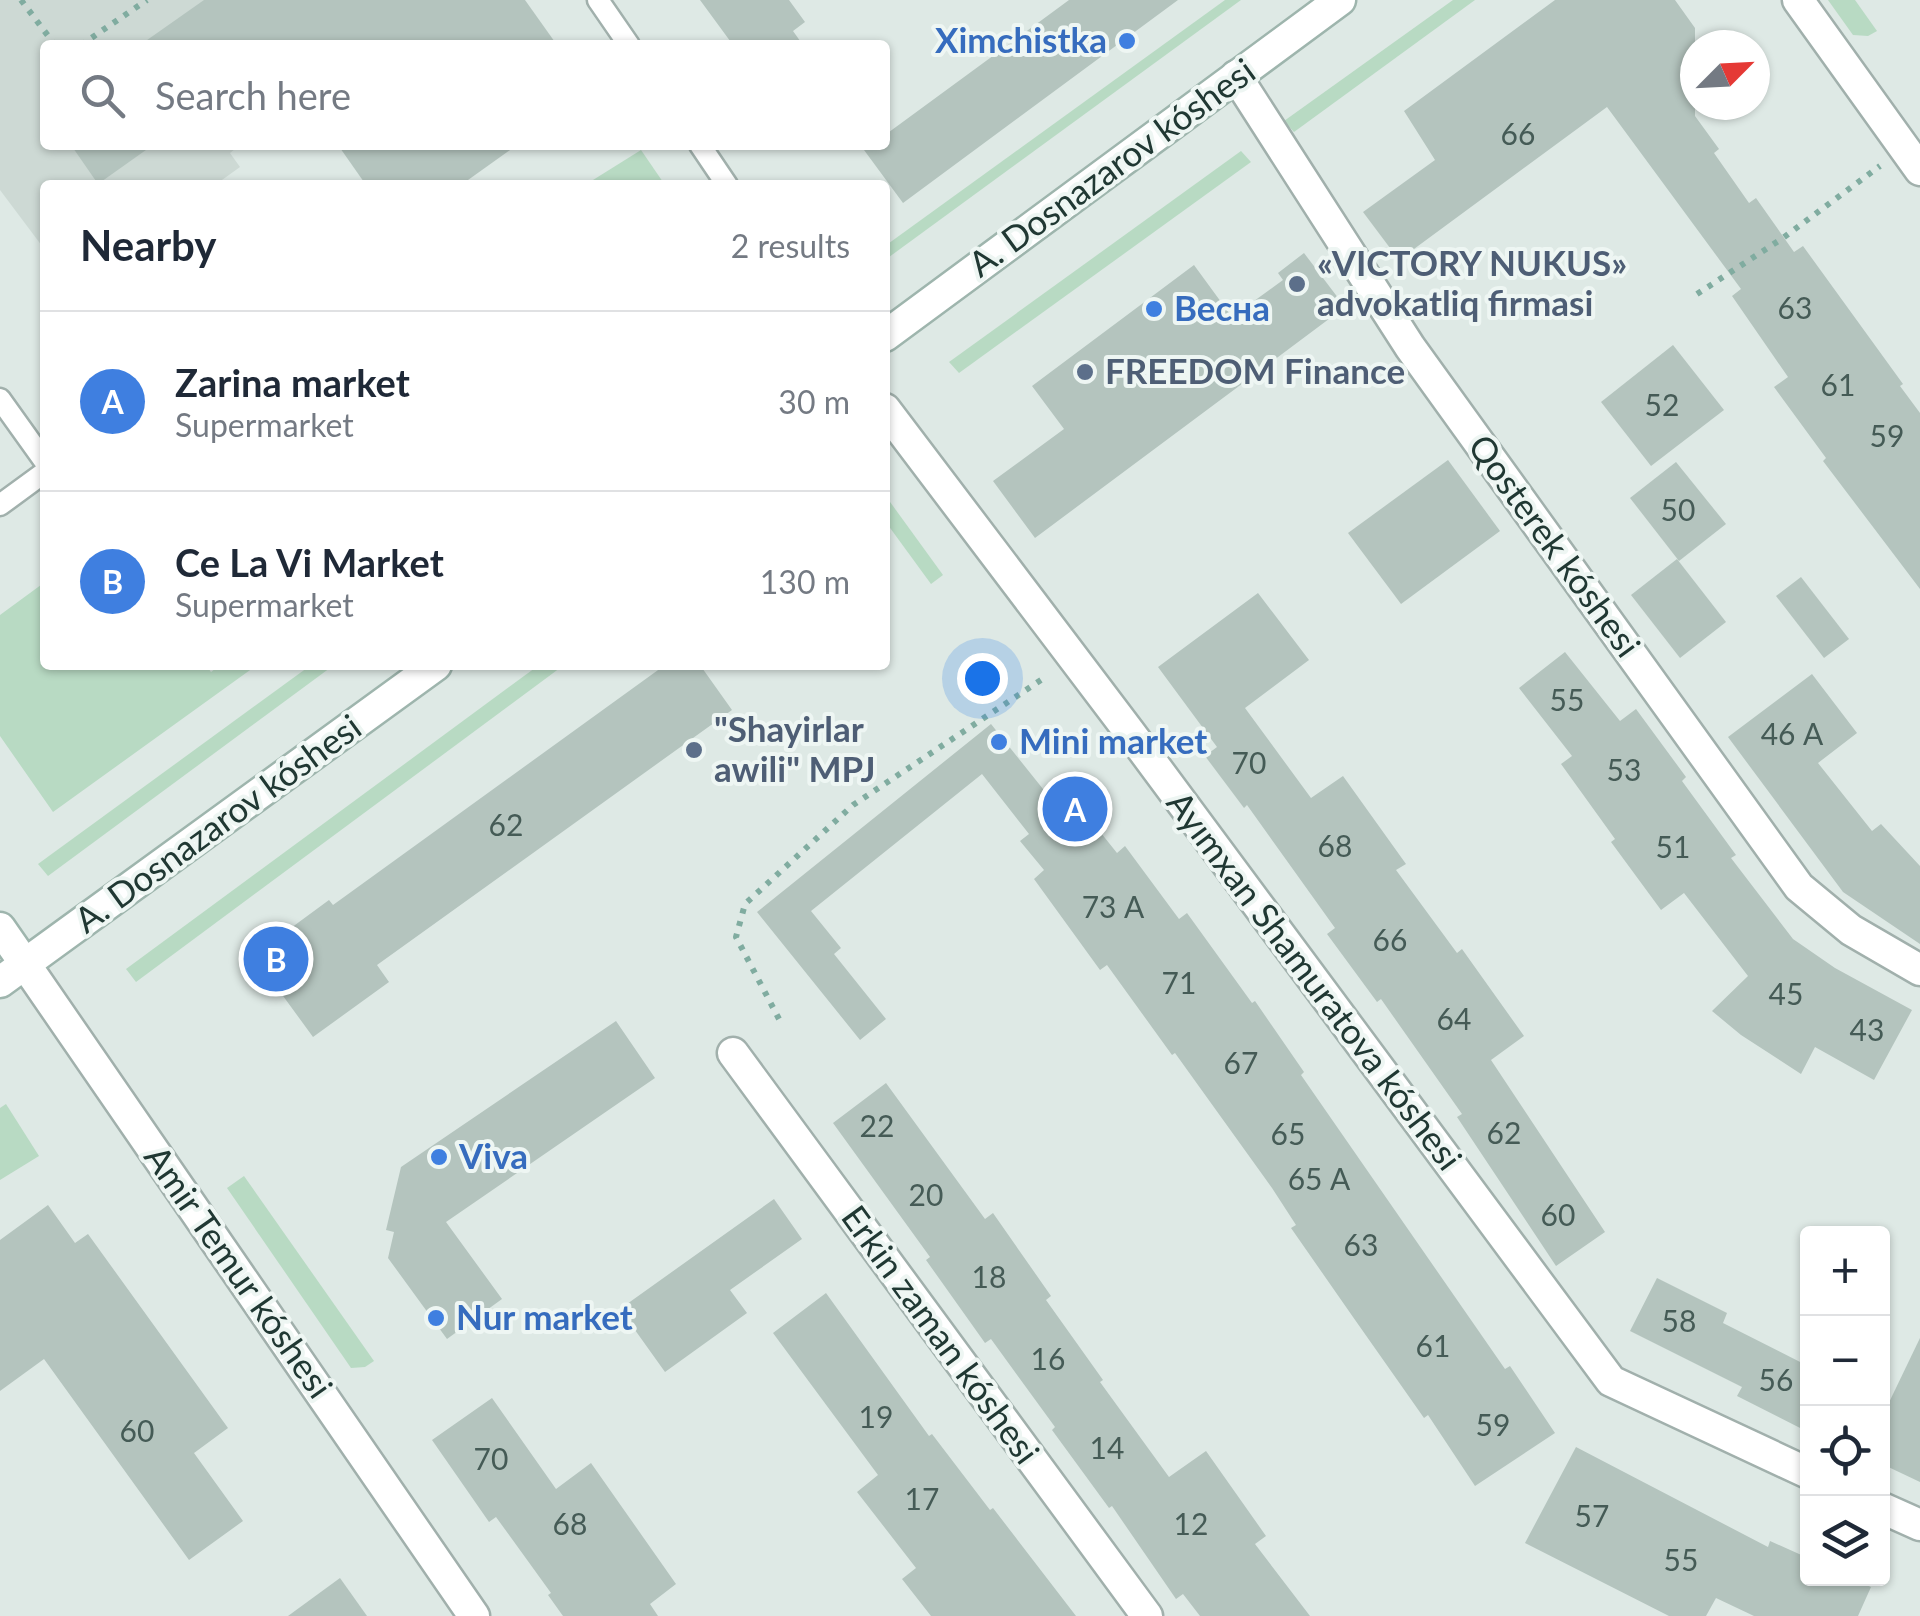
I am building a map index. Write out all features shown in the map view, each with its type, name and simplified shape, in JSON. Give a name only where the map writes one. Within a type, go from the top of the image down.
[{"type":"street","name":"A. Dosnazarov kóshesi","points":[[890,332],[1340,0]]},
{"type":"street","points":[[1798,0],[1912,159]]},
{"type":"street","name":"Qosterek kóshesi","points":[[1236,76],[1410,347],[1799,887],[1850,930],[1920,970]]},
{"type":"street","name":"Ayımxan Shamuratova kóshesi","points":[[890,416],[1611,1381],[1800,1469]]},
{"type":"street","name":"A. Dosnazarov kóshesi","points":[[0,982],[429,670]]},
{"type":"street","name":"Amir Temur kóshesi","points":[[0,928],[474,1616]]},
{"type":"street","name":"Erkin zaman kóshesi","points":[[734,1054],[1147,1616]]},
{"type":"street","points":[[1890,1512],[1920,1525]]},
{"type":"lane","points":[[598,0],[626,40]]},
{"type":"lane","points":[[703,150],[724,180]]},
{"type":"lane","points":[[0,400],[40,455]]},
{"type":"lane","points":[[0,505],[40,476]]},
{"type":"path","points":[[21,0],[51,40]]},
{"type":"path","points":[[88,40],[147,0]]},
{"type":"path","points":[[1697,294],[1912,159]]},
{"type":"path","points":[[779,1019],[736,937],[745,904],[853,805],[1073,658]]},
{"type":"shaded area","points":[[0,0],[408,0],[354,40],[40,40],[40,150],[234,150],[230,153],[240,167],[222,180],[40,180],[40,243],[0,190]]},
{"type":"green space","points":[[1225,0],[1241,0],[890,256],[890,242]]},
{"type":"green space","points":[[1453,0],[1475,0],[1294,132],[1284,121]]},
{"type":"green space","points":[[1828,0],[1855,0],[1877,31],[1868,36],[1853,35]]},
{"type":"green space","points":[[641,150],[662,180],[593,180]]},
{"type":"green space","points":[[1241,151],[1251,162],[959,373],[949,362]]},
{"type":"green space","points":[[890,502],[943,575],[931,584],[890,528]]},
{"type":"green space","points":[[40,586],[40,670],[250,670],[53,812],[0,736],[0,615]]},
{"type":"green space","points":[[304,670],[327,670],[48,876],[38,864]]},
{"type":"green space","points":[[532,670],[557,670],[136,982],[126,969]]},
{"type":"green space","points":[[6,1104],[39,1156],[0,1180],[0,1108]]},
{"type":"green space","points":[[244,1176],[374,1361],[365,1367],[351,1368],[227,1188]]},
{"type":"building","points":[[204,0],[525,0],[553,40],[147,40]]},
{"type":"building","points":[[700,0],[789,0],[805,22],[793,31],[799,40],[729,40]]},
{"type":"building","points":[[1069,0],[1178,0],[903,203],[890,180],[864,150],[890,150],[890,131]]},
{"type":"building","points":[[1555,0],[1675,0],[1695,28],[1680,30],[1680,120],[1698,120],[1719,149],[1714,153],[1749,203],[1756,198],[1794,252],[1803,246],[1920,413],[1920,589],[1823,461],[1826,458],[1774,387],[1788,377],[1732,296],[1741,289],[1607,107],[1399,260],[1363,212],[1435,160],[1404,111]]},
{"type":"building","points":[[74,150],[146,150],[104,180],[95,180]]},
{"type":"building","points":[[342,150],[510,150],[468,180],[362,180]]},
{"type":"building","points":[[1304,253],[1345,307],[1035,538],[993,481],[1064,429],[1032,386],[1194,265],[1232,317],[1283,280],[1278,273]]},
{"type":"building","points":[[1673,345],[1724,410],[1651,466],[1601,402]]},
{"type":"building","points":[[1448,460],[1500,531],[1401,604],[1348,533]]},
{"type":"building","points":[[1676,462],[1726,524],[1679,561],[1630,498]]},
{"type":"building","points":[[1677,559],[1726,622],[1680,658],[1631,595]]},
{"type":"building","points":[[1801,577],[1849,639],[1824,658],[1776,596]]},
{"type":"building","points":[[1258,593],[1309,660],[1245,708],[1311,798],[1343,776],[1406,864],[1396,870],[1457,953],[1462,949],[1524,1036],[1491,1060],[1605,1232],[1556,1266],[1457,1117],[1462,1114],[1381,999],[1377,1002],[1327,934],[1335,928],[1247,805],[1244,808],[1205,756],[1217,747],[1158,667]]},
{"type":"building","points":[[1565,652],[1620,721],[1636,709],[1736,855],[1731,858],[1793,939],[1835,968],[1912,1010],[1874,1080],[1815,1047],[1801,1074],[1712,1011],[1748,976],[1684,893],[1661,910],[1561,764],[1572,756],[1519,688]]},
{"type":"building","points":[[658,670],[704,670],[732,710],[377,965],[389,982],[313,1037],[259,963],[261,950],[329,900],[333,905]]},
{"type":"building","points":[[1812,674],[1857,733],[1818,763],[1872,831],[1881,824],[1920,866],[1920,944],[1843,892],[1728,737]]},
{"type":"building","points":[[991,724],[1059,809],[1073,798],[1117,853],[1125,846],[1179,919],[1187,913],[1252,1003],[1255,1001],[1304,1072],[1301,1075],[1505,1369],[1510,1366],[1555,1433],[1475,1486],[1291,1228],[1296,1225],[1272,1188],[1175,1053],[1172,1055],[1107,965],[1100,970],[1034,879],[1044,870],[1020,841],[1029,834],[982,774],[811,911],[841,948],[834,954],[886,1019],[860,1040],[757,912]]},
{"type":"building","points":[[616,1021],[655,1078],[446,1222],[502,1299],[447,1339],[388,1258],[394,1232],[386,1230],[401,1167]]},
{"type":"building","points":[[886,1083],[985,1219],[993,1213],[1051,1296],[1046,1300],[1103,1380],[1100,1382],[1169,1477],[1206,1451],[1266,1536],[1255,1544],[1310,1616],[1200,1616],[1183,1594],[1176,1599],[1112,1506],[1109,1508],[1052,1430],[1055,1427],[991,1339],[985,1343],[926,1260],[930,1257],[833,1123]]},
{"type":"building","points":[[774,1199],[802,1239],[730,1290],[747,1313],[665,1372],[620,1309]]},
{"type":"building","points":[[48,1205],[75,1243],[88,1234],[228,1428],[194,1453],[243,1521],[189,1560],[44,1359],[0,1391],[0,1240]]},
{"type":"building","points":[[1657,1278],[1727,1313],[1723,1323],[1800,1362],[1800,1428],[1737,1396],[1742,1387],[1630,1331]]},
{"type":"building","points":[[826,1293],[929,1436],[932,1434],[990,1510],[993,1508],[1076,1616],[931,1616],[902,1579],[916,1568],[857,1492],[878,1475],[773,1333]]},
{"type":"building","points":[[1920,1338],[1920,1482],[1890,1468],[1890,1400]]},
{"type":"building","points":[[492,1398],[556,1489],[591,1463],[676,1584],[650,1604],[658,1616],[563,1616],[496,1517],[489,1522],[432,1440]]},
{"type":"building","points":[[1576,1447],[1768,1547],[1770,1541],[1800,1554],[1800,1586],[1871,1587],[1858,1616],[1754,1616],[1716,1598],[1706,1616],[1669,1616],[1525,1543]]},
{"type":"building","points":[[340,1578],[367,1616],[288,1616]]},
{"type":"place","name":"Ximchistka","points":[[1127,41]]},
{"type":"place","name":"«VICTORY NUKUS» advokatliq firmasi","points":[[1297,284]]},
{"type":"place","name":"Весна","points":[[1154,309]]},
{"type":"place","name":"FREEDOM Finance","points":[[1085,372]]},
{"type":"place","name":"Mini market","points":[[999,742]]},
{"type":"place","name":"\"Shayirlar awili\" MPJ","points":[[694,750]]},
{"type":"place","name":"Zarina market","points":[[1075,809]]},
{"type":"place","name":"Ce La Vi Market","points":[[276,959]]},
{"type":"place","name":"Viva","points":[[439,1157]]},
{"type":"place","name":"Nur market","points":[[436,1318]]}]
